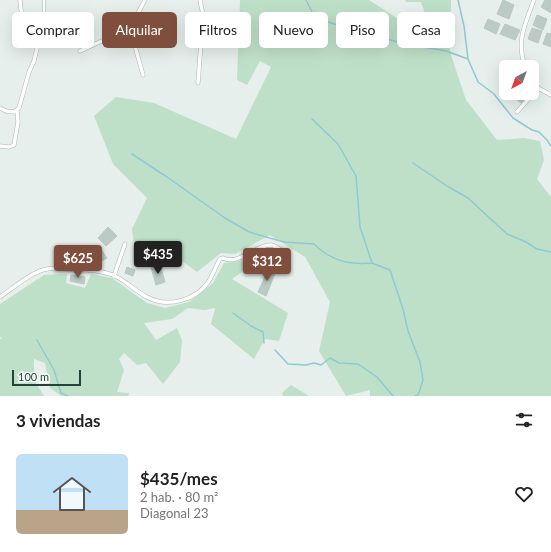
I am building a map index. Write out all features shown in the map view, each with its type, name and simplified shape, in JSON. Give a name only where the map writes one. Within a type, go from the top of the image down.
[{"type":"street","points":[[20,0],[22,12]]},
{"type":"street","points":[[139,12],[145,0]]},
{"type":"street","points":[[198,84],[203,15],[200,0]]},
{"type":"street","points":[[523,60],[521,45],[525,26],[534,0]]},
{"type":"street","points":[[80,52],[102,41]]},
{"type":"street","points":[[0,146],[14,146],[18,122],[17,110],[19,108],[37,48]]},
{"type":"street","points":[[136,48],[143,75]]},
{"type":"street","points":[[539,89],[551,95]]},
{"type":"street","points":[[517,112],[528,100]]},
{"type":"street","points":[[0,108],[6,111],[14,112],[17,110]]},
{"type":"street","points":[[114,276],[125,244]]},
{"type":"street","points":[[0,297],[35,274],[45,269],[54,268],[99,271],[114,276],[159,302],[170,303],[189,298],[197,292],[208,281],[220,259],[223,258],[227,260],[240,257],[258,248],[271,245],[285,252]]},
{"type":"lane","points":[[44,0],[44,12]]},
{"type":"green space","points":[[240,0],[369,0],[388,12],[336,12],[336,48],[389,48],[389,13],[397,18],[397,48],[450,48],[450,52],[466,100],[497,140],[524,138],[540,141],[544,160],[537,179],[551,197],[551,396],[370,396],[370,390],[346,396],[319,351],[330,302],[305,257],[270,235],[235,254],[221,253],[197,272],[174,255],[136,257],[132,229],[147,198],[113,164],[94,116],[116,97],[154,103],[236,139],[271,67],[260,61],[247,85],[237,80],[238,48],[251,48],[251,12],[240,12]]},
{"type":"green space","points":[[405,0],[451,0],[451,12],[425,12],[421,2],[406,2]]},
{"type":"green space","points":[[246,260],[249,267],[232,279],[288,313],[279,341],[265,339],[254,359],[211,324],[215,308],[205,310],[188,308],[172,319],[144,323],[156,340],[177,328],[182,340],[180,362],[163,384],[146,363],[137,365],[124,353],[119,359],[124,370],[117,392],[129,393],[128,396],[61,396],[50,388],[45,363],[34,359],[34,380],[44,396],[0,396],[0,339],[2,338],[0,337],[0,304],[44,275],[67,274],[66,283],[85,288],[91,274],[112,278],[147,303],[165,308],[189,302],[213,283],[224,263]]},
{"type":"green space","points":[[291,385],[309,396],[283,396],[282,393]]},
{"type":"building","points":[[503,0],[514,5],[509,19],[497,14]]},
{"type":"building","points":[[545,0],[551,0],[551,13],[541,7]]},
{"type":"building","points":[[537,15],[547,19],[543,30],[533,25]]},
{"type":"building","points":[[488,19],[500,24],[496,34],[484,28]]},
{"type":"building","points":[[505,24],[520,30],[515,40],[500,34]]},
{"type":"building","points":[[532,28],[542,31],[538,43],[528,39]]},
{"type":"building","points":[[547,33],[551,34],[551,47],[543,44]]},
{"type":"building","points":[[108,227],[117,236],[106,246],[98,238]]},
{"type":"building","points":[[100,248],[107,258],[94,266],[88,256]]},
{"type":"building","points":[[160,265],[165,282],[156,285],[151,267]]},
{"type":"building","points":[[127,267],[135,270],[133,276],[125,273]]},
{"type":"building","points":[[269,268],[276,271],[266,296],[258,292]]},
{"type":"building","points":[[71,275],[85,277],[84,284],[70,281]]},
{"type":"waterway","points":[[306,0],[315,18],[402,43],[446,51],[468,59]]},
{"type":"waterway","points":[[458,0],[464,26],[468,59],[478,82],[494,94],[513,118],[532,130],[539,132],[551,146]]},
{"type":"waterway","points":[[312,119],[338,144],[356,176],[360,227],[372,263],[390,270],[403,309],[408,331],[420,362],[423,380],[418,395],[415,396]]},
{"type":"waterway","points":[[132,154],[225,218],[249,232],[284,242],[314,244],[320,250],[341,261],[372,263]]},
{"type":"waterway","points":[[413,163],[468,198],[507,234],[526,242],[537,249],[551,252]]},
{"type":"waterway","points":[[233,313],[251,326],[263,332],[264,343]]},
{"type":"waterway","points":[[37,340],[54,370],[61,393],[68,396]]},
{"type":"waterway","points":[[275,350],[288,364],[306,365],[314,363],[321,365],[330,358],[339,363],[358,364],[377,377],[393,396]]}]
